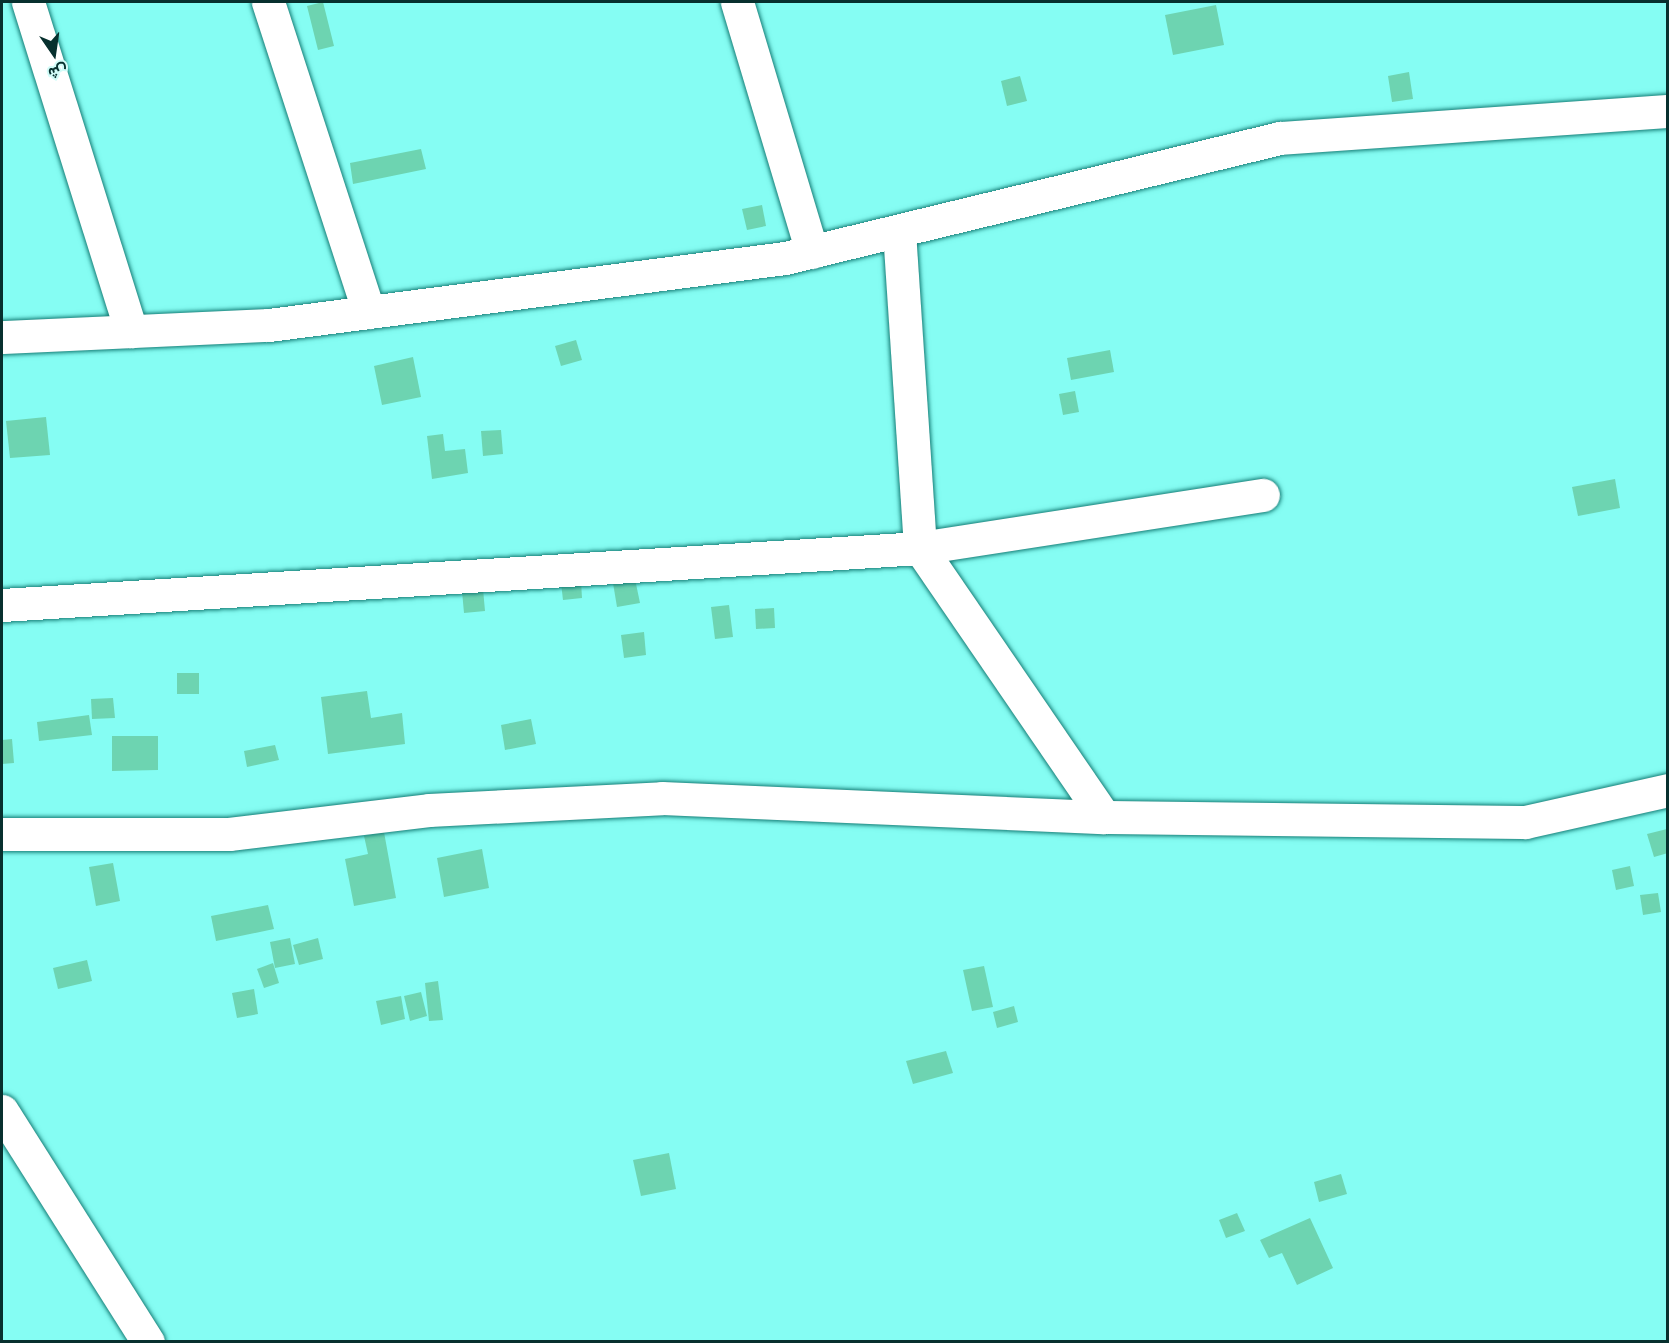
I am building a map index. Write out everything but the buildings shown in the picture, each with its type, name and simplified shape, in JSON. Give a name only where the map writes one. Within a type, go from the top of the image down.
[{"type":"street","points":[[28,2],[131,331]]},
{"type":"street","points":[[268,2],[369,312]]},
{"type":"street","points":[[737,2],[812,252]]},
{"type":"street","points":[[2,337],[269,325],[812,252],[1280,138],[1668,111]]},
{"type":"street","points":[[899,231],[920,548],[1104,818]]},
{"type":"street","points":[[2,605],[920,548],[1263,495]]},
{"type":"street","points":[[2,834],[229,834],[429,810],[662,798],[1104,818],[1525,822],[1668,790]]},
{"type":"street","points":[[2,1111],[148,1341]]}]
